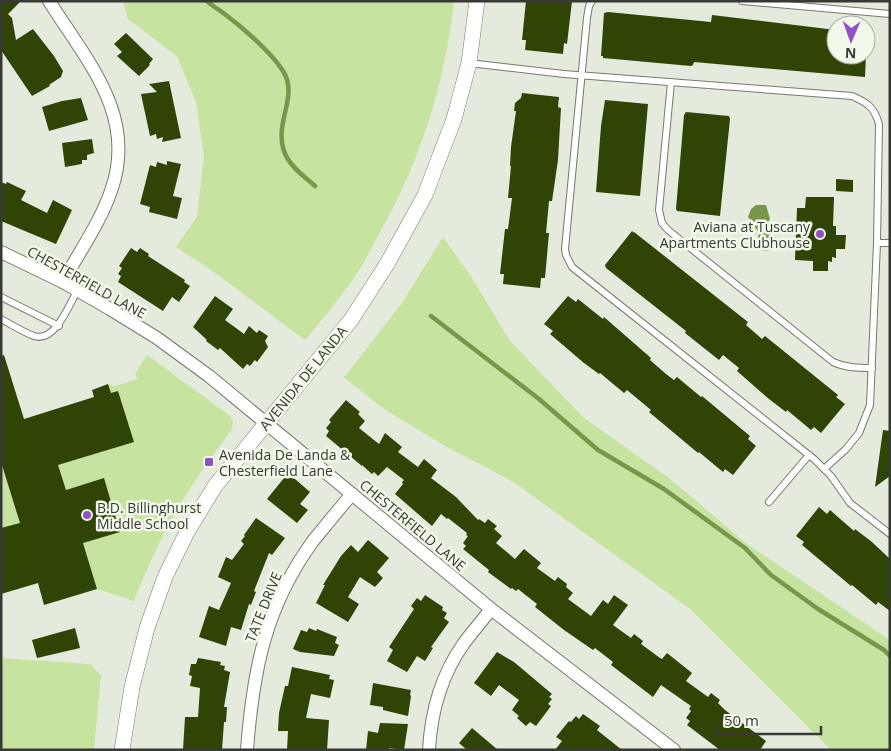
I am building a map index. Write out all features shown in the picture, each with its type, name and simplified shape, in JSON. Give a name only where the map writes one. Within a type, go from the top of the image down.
[{"type":"street","points":[[49,1],[103,86],[111,104],[117,126],[119,149],[117,171],[111,192],[63,282]]},
{"type":"street","name":"AVENIDA DE LANDA","points":[[122,750],[132,687],[147,628],[165,577],[188,532],[215,486],[351,320],[387,264],[425,195],[454,119],[469,63],[477,1]]},
{"type":"street","name":"CHESTERFIELD LANE","points":[[1,252],[63,282],[157,338],[209,376],[491,609],[674,750]]},
{"type":"street","name":"TATE DRIVE","points":[[247,750],[250,702],[256,668],[278,601],[295,569],[314,541],[352,494]]},
{"type":"street","points":[[429,750],[432,718],[439,692],[450,667],[464,644],[491,609]]},
{"type":"lane","points":[[592,1],[587,18],[565,249],[568,260],[572,267],[809,454],[824,469],[850,503],[890,534]]},
{"type":"lane","points":[[742,1],[890,14]]},
{"type":"lane","points":[[469,63],[582,75],[852,96],[866,102],[875,112],[879,124],[877,242],[870,405],[859,433],[846,449],[824,469]]},
{"type":"lane","points":[[671,82],[659,210],[662,223],[675,236],[833,362],[852,368],[872,368]]},
{"type":"lane","points":[[877,242],[890,243]]},
{"type":"lane","points":[[1,319],[35,336],[44,336],[59,326],[77,291]]},
{"type":"lane","points":[[1,297],[59,326]]},
{"type":"lane","points":[[769,502],[809,454]]},
{"type":"shaded area","points":[[123,1],[454,1],[450,33],[436,95],[417,155],[404,185],[357,273],[305,340],[217,274],[176,247],[197,217],[204,156],[196,102],[177,56],[128,19]]},
{"type":"shaded area","points":[[756,205],[766,205],[770,219],[767,224],[768,233],[779,240],[781,246],[766,251],[760,250],[757,242],[759,233],[748,217],[751,209]]},
{"type":"shaded area","points":[[443,237],[470,275],[510,341],[584,418],[669,478],[747,544],[890,640],[890,750],[831,750],[689,608],[512,481],[447,447],[384,409],[343,377],[402,303]]},
{"type":"shaded area","points":[[147,355],[230,416],[233,421],[232,430],[202,470],[176,511],[154,554],[134,601],[97,589],[83,543],[120,531],[104,479],[66,490],[58,465],[133,442],[118,391],[111,393],[108,384],[115,386],[137,379],[135,374]]},
{"type":"shaded area","points":[[1,463],[23,531],[8,535],[6,527],[1,528]]},
{"type":"shaded area","points":[[1,658],[90,664],[101,675],[94,750],[1,750]]},
{"type":"building","points":[[1,1],[21,1],[8,14],[12,18],[16,40],[33,29],[63,71],[61,77],[50,86],[32,96],[1,50]]},
{"type":"building","points":[[526,1],[572,1],[567,44],[564,43],[563,54],[525,50],[526,40],[522,40]]},
{"type":"building","points":[[604,13],[711,22],[712,15],[826,29],[826,65],[866,65],[865,77],[694,62],[691,66],[603,58],[601,56]]},
{"type":"building","points":[[126,33],[153,59],[139,76],[117,56],[122,52],[114,44]]},
{"type":"building","points":[[169,81],[181,138],[162,142],[163,137],[157,139],[156,134],[150,136],[141,94],[157,92],[149,84]]},
{"type":"building","points":[[522,93],[559,97],[558,107],[561,108],[558,160],[552,201],[549,201],[546,233],[549,233],[545,278],[541,278],[540,288],[503,284],[504,274],[500,274],[505,229],[508,229],[512,198],[508,198],[511,147],[516,111],[514,111],[515,103],[521,98]]},
{"type":"building","points":[[81,98],[88,120],[49,131],[42,107]]},
{"type":"building","points":[[605,100],[648,104],[640,196],[596,192]]},
{"type":"building","points":[[686,112],[729,116],[730,119],[720,216],[677,211],[676,209],[684,115]]},
{"type":"building","points":[[92,139],[94,153],[87,155],[87,160],[82,160],[82,164],[65,167],[62,143]]},
{"type":"building","points":[[167,161],[181,164],[173,196],[182,198],[177,219],[149,212],[150,207],[140,204],[150,165],[156,167],[157,162],[167,165]]},
{"type":"building","points":[[836,179],[853,180],[853,192],[836,191]]},
{"type":"building","points":[[1,182],[6,184],[7,182],[26,191],[21,200],[47,213],[53,200],[72,210],[56,244],[1,221]]},
{"type":"building","name":"Aviana at Tuscany Apartments Clubhouse","points":[[806,197],[834,197],[833,226],[836,226],[836,235],[846,235],[845,249],[836,249],[836,258],[832,257],[832,262],[828,261],[828,271],[813,271],[813,261],[795,260],[797,208],[805,208]]},
{"type":"building","points":[[632,231],[748,322],[746,325],[762,339],[765,336],[838,395],[836,397],[845,404],[821,433],[814,427],[811,430],[787,410],[786,412],[769,399],[737,371],[739,368],[723,355],[719,360],[685,333],[686,331],[606,268],[605,265]]},
{"type":"building","points":[[131,248],[137,252],[140,248],[149,254],[148,256],[185,280],[184,282],[190,286],[179,302],[172,297],[163,311],[118,282],[121,276],[118,274],[122,268],[119,266]]},
{"type":"building","points":[[215,296],[233,309],[225,320],[244,334],[249,326],[257,333],[259,330],[268,336],[265,341],[268,347],[257,362],[255,360],[250,366],[247,364],[243,369],[220,348],[218,350],[206,341],[193,327]]},
{"type":"building","points":[[568,296],[576,302],[578,299],[603,319],[604,317],[651,358],[650,360],[666,374],[674,380],[677,377],[750,436],[748,439],[756,446],[733,475],[725,469],[723,472],[698,453],[649,412],[651,410],[627,390],[624,393],[550,334],[553,331],[544,324]]},
{"type":"building","points":[[4,355],[24,419],[94,397],[92,390],[108,384],[111,393],[118,391],[134,442],[58,465],[66,490],[104,478],[120,532],[83,543],[97,589],[44,605],[38,583],[1,594],[1,528],[20,523],[1,462],[1,356]]},
{"type":"building","points":[[346,400],[360,412],[358,414],[365,421],[359,428],[379,444],[385,433],[402,447],[398,452],[418,467],[424,459],[437,470],[431,478],[456,497],[478,520],[485,523],[488,519],[497,526],[494,529],[502,536],[496,543],[515,559],[524,549],[541,563],[537,568],[555,581],[558,577],[567,584],[566,587],[573,593],[568,599],[591,616],[603,600],[608,604],[614,595],[628,605],[613,625],[631,638],[634,634],[643,641],[641,644],[660,658],[662,659],[667,653],[692,673],[686,681],[708,697],[711,693],[720,700],[718,703],[725,710],[766,741],[760,750],[720,750],[687,725],[690,721],[686,718],[691,711],[689,709],[691,706],[661,685],[653,697],[611,665],[613,662],[595,648],[593,650],[535,607],[537,604],[518,589],[516,591],[511,589],[488,572],[489,570],[463,549],[466,546],[463,543],[468,536],[466,535],[467,533],[448,518],[441,514],[432,526],[395,494],[404,480],[387,467],[378,476],[374,472],[372,474],[326,436],[329,431],[326,428],[331,422],[329,420]]},
{"type":"building","points":[[883,430],[890,431],[890,476],[875,487]]},
{"type":"building","points":[[288,473],[310,492],[300,504],[308,510],[297,523],[267,499]]},
{"type":"building","points":[[819,507],[827,514],[830,510],[854,531],[855,529],[872,542],[890,559],[890,611],[878,602],[876,605],[802,545],[804,542],[796,536]]},
{"type":"building","points":[[256,518],[285,538],[272,555],[269,553],[241,630],[231,627],[226,646],[199,637],[209,606],[219,610],[231,583],[218,577],[226,557],[232,560],[244,544],[241,541]]},
{"type":"building","points":[[368,540],[389,558],[377,572],[383,578],[375,587],[360,577],[348,597],[359,604],[348,622],[316,603],[325,585],[323,585],[341,556],[351,545],[358,552]]},
{"type":"building","points":[[425,595],[443,607],[442,610],[447,613],[444,618],[449,622],[431,647],[433,648],[425,661],[417,656],[407,672],[387,661],[393,650],[389,647],[414,609],[411,606],[417,598],[421,601]]},
{"type":"building","points":[[75,628],[80,648],[37,658],[32,640]]},
{"type":"building","points":[[309,628],[337,637],[335,643],[339,645],[334,656],[300,652],[293,649],[301,630],[307,632]]},
{"type":"building","points":[[497,652],[514,662],[552,694],[549,697],[552,699],[548,704],[551,706],[536,726],[530,722],[526,726],[517,718],[519,716],[512,710],[519,700],[499,685],[491,696],[474,683]]},
{"type":"building","points":[[198,658],[221,662],[220,665],[225,666],[224,670],[230,672],[224,707],[227,707],[222,750],[183,750],[185,717],[198,717],[200,688],[190,686],[192,676],[189,675],[191,664],[196,664]]},
{"type":"building","points":[[292,667],[330,675],[329,679],[334,680],[330,698],[311,694],[306,718],[329,720],[327,750],[287,750],[288,731],[278,731],[279,713],[285,686],[288,686]]},
{"type":"building","points":[[373,683],[411,690],[408,716],[383,710],[383,707],[370,705]]},
{"type":"building","points":[[583,714],[600,726],[597,730],[622,750],[555,750],[562,741],[556,737],[569,721],[571,722],[576,716],[579,719]]},
{"type":"building","points":[[380,723],[408,724],[404,750],[389,748],[389,750],[366,750],[368,731],[378,733]]},
{"type":"building","points":[[472,728],[498,750],[467,750],[459,743]]},
{"type":"waterway","points":[[207,1],[257,41],[272,56],[283,71],[289,91],[283,122],[282,144],[286,156],[292,164],[315,186]]},
{"type":"waterway","points":[[431,316],[539,399],[598,450],[664,489],[745,548],[771,575],[818,609],[884,650],[890,656]]},
{"type":"place","name":"Aviana at Tuscany Apartments Clubhouse","points":[[820,234]]},
{"type":"place","name":"Avenida De Landa & Chesterfield Lane","points":[[209,462]]},
{"type":"place","name":"B.D. Billinghurst Middle School","points":[[87,515]]}]
